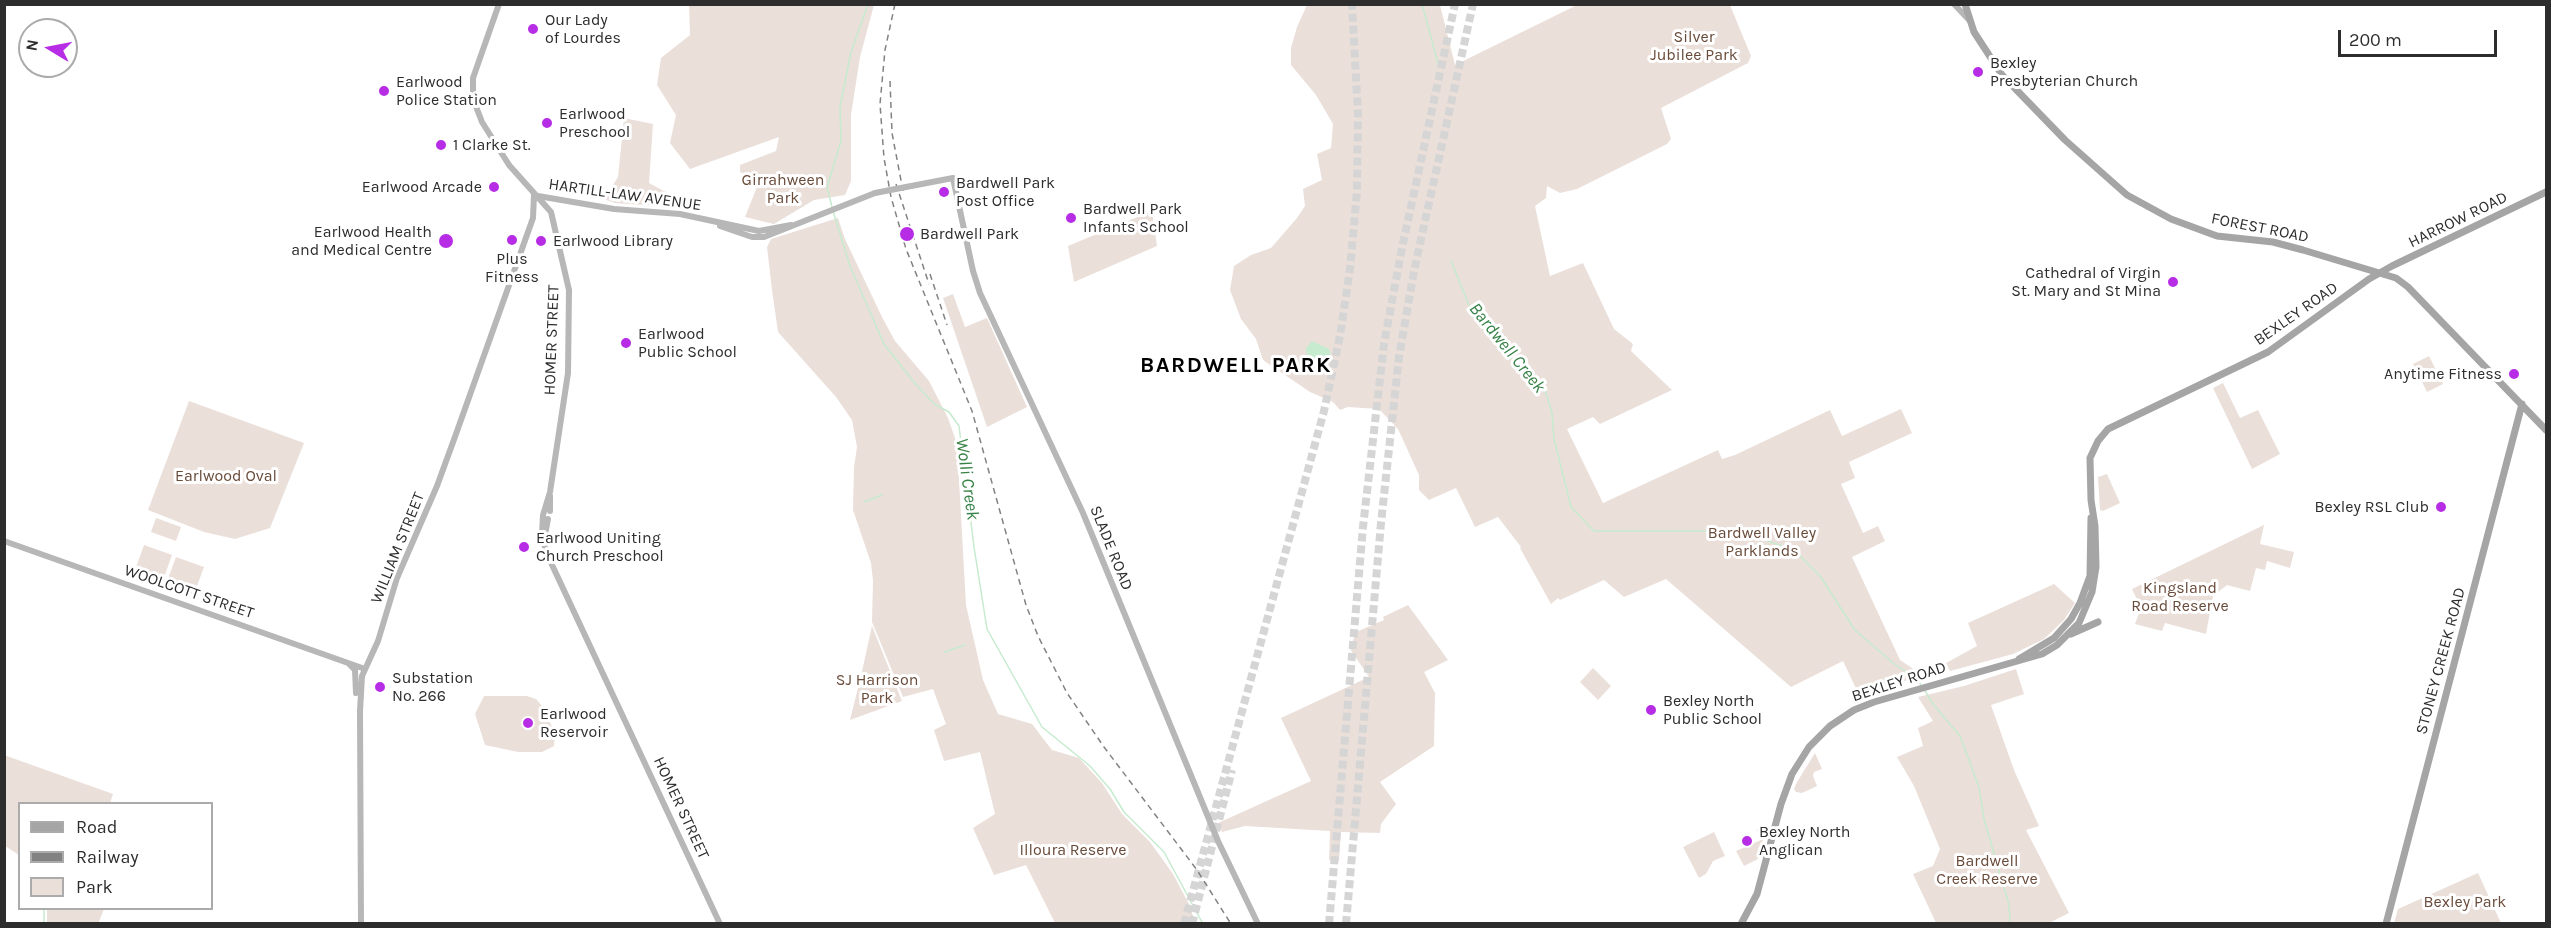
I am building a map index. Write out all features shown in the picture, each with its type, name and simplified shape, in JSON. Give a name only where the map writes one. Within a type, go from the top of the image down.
[{"type":"main road","name":"HOMER STREET","points":[[499,4],[472,78],[472,95],[482,122],[509,165],[551,212],[569,290],[568,382],[542,534],[546,552],[720,924]]},
{"type":"main road","points":[[1954,4],[1970,21]]},
{"type":"main road","name":"FOREST ROAD","points":[[1965,4],[1970,21],[1981,43],[2002,75],[2065,140],[2127,195],[2171,219],[2217,236],[2273,243],[2330,256],[2396,278],[2409,287],[2547,430]]},
{"type":"main road","name":"HARTILL-LAW AVENUE","points":[[534,195],[614,209],[680,214],[756,237],[768,236],[875,193],[953,178]]},
{"type":"main road","name":"SLADE ROAD","points":[[953,178],[971,263],[980,293],[1083,513],[1215,834],[1258,924]]},
{"type":"main road","name":"HARROW ROAD","points":[[2381,273],[2547,192]]},
{"type":"main road","name":"WILLIAM STREET","points":[[361,924],[360,687],[365,669],[378,641],[397,578],[437,486],[533,218],[534,195]]},
{"type":"main road","name":"BEXLEY ROAD","points":[[1741,924],[1757,894],[1785,792],[1802,756],[1823,732],[1846,715],[1874,702],[2019,658],[2054,638],[2071,619],[2090,576],[2090,458],[2098,441],[2108,429],[2268,352],[2381,273]]},
{"type":"main road","name":"STONEY CREEK ROAD","points":[[2386,924],[2522,404]]},
{"type":"main road","name":"BEXLEY ROAD","points":[[2019,658],[2028,659],[2042,654],[2066,637],[2083,616],[2094,584],[2096,544],[2091,510]]},
{"type":"main road","name":"WOOLCOTT STREET","points":[[4,541],[365,669]]},
{"type":"main road","points":[[2066,637],[2098,622]]},
{"type":"main road","points":[[346,662],[355,670],[356,705],[360,711]]},
{"type":"green space","name":"Girrahween Park","points":[[689,4],[874,5],[860,57],[851,115],[851,181],[845,195],[814,200],[774,224],[745,217],[759,182],[740,172],[740,165],[776,151],[779,137],[690,169],[670,143],[676,115],[657,85],[661,58],[690,35]]},
{"type":"green space","points":[[1307,5],[1440,5],[1455,65],[1577,5],[1730,5],[1751,56],[1748,63],[1661,108],[1671,139],[1667,144],[1577,189],[1560,193],[1547,186],[1546,198],[1535,206],[1550,276],[1583,263],[1614,329],[1633,344],[1631,351],[1672,390],[1600,424],[1593,417],[1567,429],[1603,503],[1718,450],[1722,459],[1735,455],[1830,410],[1842,436],[1901,409],[1912,433],[1849,462],[1855,478],[1841,484],[1863,533],[1878,526],[1885,541],[1852,557],[1900,660],[1918,672],[1917,676],[1861,699],[1843,661],[1791,687],[1666,579],[1624,597],[1604,580],[1560,600],[1558,598],[1551,604],[1521,547],[1498,517],[1475,527],[1456,488],[1429,500],[1419,490],[1419,475],[1398,429],[1379,409],[1348,407],[1340,410],[1333,402],[1310,392],[1263,360],[1256,339],[1241,319],[1230,290],[1234,266],[1251,255],[1271,248],[1297,218],[1305,206],[1303,189],[1322,180],[1317,154],[1331,148],[1333,124],[1316,95],[1291,65],[1291,48]]},
{"type":"green space","points":[[624,118],[653,124],[649,183],[671,195],[673,207],[615,203],[604,199],[618,177]]},
{"type":"green space","points":[[1152,211],[1157,246],[1074,282],[1068,246]]},
{"type":"green space","name":"Illoura Reserve","points":[[838,218],[845,239],[882,317],[895,341],[929,381],[948,418],[957,444],[966,605],[983,680],[998,714],[1032,724],[1052,750],[1079,758],[1102,783],[1122,814],[1150,842],[1173,874],[1190,906],[1195,923],[1055,923],[1026,865],[994,875],[973,828],[995,814],[980,752],[944,761],[934,730],[946,724],[933,689],[903,697],[872,622],[871,563],[853,510],[857,447],[852,420],[836,397],[778,332],[772,290],[767,247],[771,239]]},
{"type":"green space","points":[[953,294],[965,327],[987,318],[1027,407],[987,427],[943,298]]},
{"type":"green space","points":[[2429,356],[2443,384],[2427,392],[2413,364]]},
{"type":"green space","points":[[2223,383],[2240,418],[2258,410],[2280,454],[2252,469],[2213,388]]},
{"type":"green space","name":"Earlwood Oval","points":[[189,401],[304,443],[270,528],[235,539],[204,532],[148,510]]},
{"type":"green space","points":[[2107,474],[2120,503],[2103,511],[2100,510],[2098,477]]},
{"type":"green space","points":[[156,518],[181,527],[176,541],[151,532]]},
{"type":"green space","name":"Kingsland Road Reserve","points":[[2264,525],[2260,544],[2294,552],[2290,568],[2267,561],[2265,570],[2256,568],[2250,591],[2227,585],[2213,596],[2206,634],[2165,623],[2162,631],[2135,624],[2141,608],[2132,589]]},
{"type":"green space","points":[[144,545],[172,555],[162,583],[134,573]]},
{"type":"green space","points":[[176,557],[204,567],[194,594],[166,584]]},
{"type":"green space","points":[[2054,584],[2075,603],[2064,620],[2044,639],[2013,654],[1950,671],[1946,663],[1977,646],[1968,623]]},
{"type":"green space","points":[[1408,605],[1448,660],[1424,672],[1435,693],[1434,746],[1380,782],[1396,804],[1381,824],[1380,833],[1341,832],[1339,861],[1329,860],[1330,831],[1245,826],[1222,832],[1218,823],[1311,781],[1281,718],[1369,677],[1350,649],[1356,632],[1384,620],[1383,617]]},
{"type":"green space","name":"SJ Harrison Park","points":[[872,626],[902,701],[850,720],[861,676]]},
{"type":"green space","points":[[1593,668],[1611,686],[1598,700],[1580,682]]},
{"type":"green space","name":"Bardwell Creek Reserve","points":[[2016,669],[2024,694],[1991,705],[2014,770],[2039,826],[2026,830],[2069,913],[2049,923],[1936,923],[1913,874],[1933,866],[1940,849],[1914,786],[1897,757],[1923,746],[1918,728],[1933,721],[1918,697],[1964,686]]},
{"type":"green space","points":[[484,696],[527,696],[536,699],[542,706],[555,733],[554,746],[542,752],[518,752],[485,745],[475,714]]},
{"type":"green space","points":[[1815,753],[1822,769],[1814,772],[1813,776],[1817,786],[1802,793],[1796,792],[1794,789],[1797,782]]},
{"type":"green space","points":[[4,755],[113,794],[110,802],[18,802],[18,854],[5,846]]},
{"type":"green space","points":[[1767,824],[1758,859],[1744,866],[1736,851],[1761,840],[1760,832],[1756,830]]},
{"type":"green space","points":[[1714,832],[1725,856],[1713,861],[1706,874],[1699,878],[1683,847]]},
{"type":"green space","name":"Bexley Park","points":[[2478,873],[2501,923],[2394,923],[2398,909]]},
{"type":"green space","points":[[47,910],[104,910],[98,924],[47,923]]},
{"type":"shaded area","points":[[1312,341],[1329,349],[1331,356],[1328,363],[1317,365],[1307,359],[1306,348]]},
{"type":"waterway","name":"Wolli Creek","points":[[832,207],[827,187],[841,141],[840,107],[851,52],[868,4]]},
{"type":"waterway","name":"Bardwell Creek","points":[[1422,4],[1439,67]]},
{"type":"waterway","name":"Wolli Creek","points":[[833,211],[850,266],[884,344],[934,404],[949,412],[959,426],[987,629],[1042,727],[1090,766],[1110,789],[1124,812],[1164,852],[1203,924]]},
{"type":"waterway","name":"Bardwell Creek","points":[[1451,261],[1471,310],[1488,334],[1546,393],[1552,413],[1554,439],[1571,507],[1594,531],[1741,531],[1795,551],[1820,576],[1855,630],[1893,663],[1917,679],[1921,685]]},
{"type":"waterway","points":[[864,502],[882,495]]},
{"type":"waterway","points":[[945,652],[965,645]]},
{"type":"waterway","name":"Bardwell Creek","points":[[1924,689],[1933,704],[1960,736],[1979,787],[1984,819],[2009,905],[2010,924]]},
{"type":"waterway","points":[[44,910],[44,924]]},
{"type":"tunnel","points":[[1184,924],[1324,411],[1340,336],[1350,269],[1357,191],[1358,115],[1352,4]]},
{"type":"tunnel","points":[[1329,924],[1363,527],[1384,344],[1402,248],[1455,4]]},
{"type":"tunnel","points":[[1346,924],[1381,523],[1399,357],[1414,271],[1473,4]]},
{"type":"tunnel","points":[[1192,924],[1232,770]]},
{"type":"railway","points":[[895,4],[885,50],[880,104],[884,158],[891,197],[906,249],[972,411],[1026,605],[1038,636],[1067,693],[1104,747],[1197,870],[1231,924]]},
{"type":"railway","points":[[890,81],[892,133],[903,191]]},
{"type":"railway","points":[[896,184],[929,284]]},
{"type":"railway","points":[[930,274],[947,325]]},
{"type":"place","name":"Our Lady of Lourdes","points":[[533,29]]},
{"type":"place","name":"Bexley Presbyterian Church","points":[[1978,72]]},
{"type":"place","name":"Earlwood Police Station","points":[[384,91]]},
{"type":"place","name":"Earlwood Preschool","points":[[547,123]]},
{"type":"place","name":"1 Clarke St.","points":[[441,145]]},
{"type":"place","name":"Earlwood Arcade","points":[[494,187]]},
{"type":"place","name":"Bardwell Park Post Office","points":[[944,192]]},
{"type":"place","name":"Bardwell Park Infants School","points":[[1071,218]]},
{"type":"place","name":"Bardwell Park","points":[[907,234]]},
{"type":"place","name":"Plus Fitness","points":[[512,240]]},
{"type":"place","name":"Earlwood Health and Medical Centre","points":[[446,241]]},
{"type":"place","name":"Earlwood Library","points":[[541,241]]},
{"type":"place","name":"Cathedral of Virgin St. Mary and St Mina","points":[[2173,282]]},
{"type":"place","name":"Earlwood Public School","points":[[626,343]]},
{"type":"place","name":"Anytime Fitness","points":[[2514,374]]},
{"type":"place","name":"Bexley RSL Club","points":[[2441,507]]},
{"type":"place","name":"Earlwood Uniting Church Preschool","points":[[524,547]]},
{"type":"place","name":"Substation No. 266","points":[[380,687]]},
{"type":"place","name":"Bexley North Public School","points":[[1651,710]]},
{"type":"place","name":"Earlwood Reservoir","points":[[528,723]]},
{"type":"place","name":"Bexley North Anglican","points":[[1747,841]]},
{"type":"district","name":"BARDWELL PARK","points":[[1236,366]]},
{"type":"park label","name":"Silver Jubilee Park","points":[[1694,46]]},
{"type":"park label","name":"Bardwell Valley Parklands","points":[[1762,542]]}]
